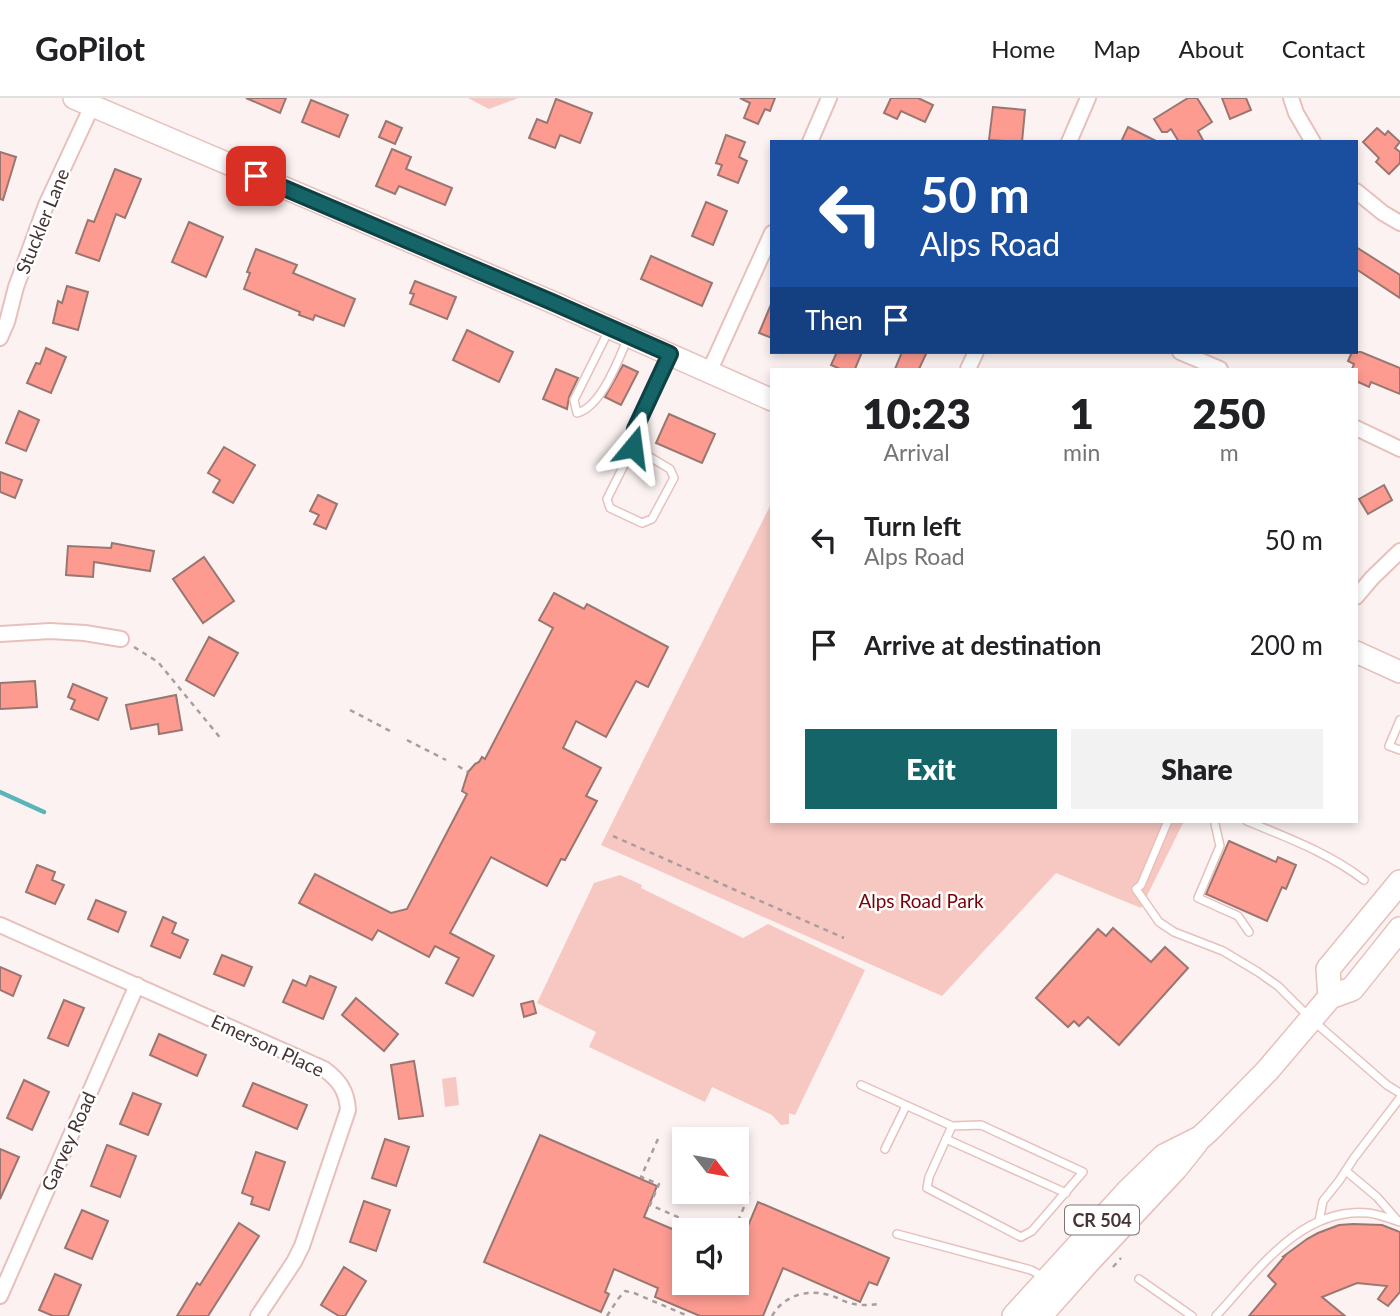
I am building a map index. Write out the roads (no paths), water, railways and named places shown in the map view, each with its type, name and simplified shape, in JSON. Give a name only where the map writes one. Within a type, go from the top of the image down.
[{"type":"main road","points":[[83,102],[770,399]]},
{"type":"main road","points":[[1358,653],[1400,672]]},
{"type":"main road","points":[[1330,997],[1328,969],[1400,882]]},
{"type":"main road","name":"CR 504","points":[[1040,1316],[1176,1168],[1200,1138],[1267,1071],[1330,997],[1352,989],[1400,929]]},
{"type":"main road","name":"CR 504","points":[[1014,1316],[1128,1191],[1164,1156],[1200,1138]]},
{"type":"street","points":[[811,140],[829,98]]},
{"type":"street","points":[[1070,140],[1088,98]]},
{"type":"street","points":[[1291,98],[1296,113],[1312,140]]},
{"type":"street","name":"Stuckler Lane","points":[[0,338],[83,102]]},
{"type":"street","points":[[1358,193],[1400,223]]},
{"type":"street","points":[[709,372],[770,237]]},
{"type":"street","points":[[1185,354],[1218,368]]},
{"type":"street","points":[[1358,429],[1400,449]]},
{"type":"street","points":[[1358,595],[1400,551]]},
{"type":"street","points":[[0,634],[50,631],[121,639]]},
{"type":"street","name":"Emerson Place","points":[[0,925],[324,1069],[335,1077],[343,1088],[348,1099],[348,1110],[302,1246],[258,1316]]},
{"type":"street","name":"Garvey Road","points":[[0,1296],[136,985]]},
{"type":"lane","points":[[620,332],[613,372],[590,406],[577,413],[575,400],[620,332]]},
{"type":"lane","points":[[633,447],[670,469],[674,478],[652,519],[642,523],[610,508],[607,499],[633,447],[635,429],[670,354]]},
{"type":"lane","points":[[1400,720],[1389,746],[1400,750]]},
{"type":"lane","points":[[1167,823],[1141,885],[1136,889],[1159,922],[1174,932],[1223,951],[1278,986],[1311,1020],[1400,1095],[1323,1201],[1319,1222]]},
{"type":"lane","points":[[1252,823],[1328,856],[1364,880]]},
{"type":"lane","points":[[1215,824],[1220,846],[1198,898],[1238,916],[1249,932]]},
{"type":"lane","points":[[861,1085],[952,1126],[981,1125],[1083,1172],[1032,1231],[1021,1237],[927,1188],[929,1177],[952,1126]]},
{"type":"lane","points":[[885,1149],[906,1106]]},
{"type":"lane","points":[[946,1139],[1066,1193]]},
{"type":"lane","points":[[1346,1171],[1377,1197],[1399,1222]]},
{"type":"lane","points":[[1216,1316],[1278,1248],[1295,1234],[1338,1216],[1370,1213],[1399,1222]]},
{"type":"lane","points":[[897,1234],[1031,1270],[1048,1278]]},
{"type":"lane","points":[[1139,1279],[1192,1316]]},
{"type":"waterway","points":[[0,792],[44,812]]},
{"type":"park label","name":"Alps Road Park","points":[[921,900]]}]
